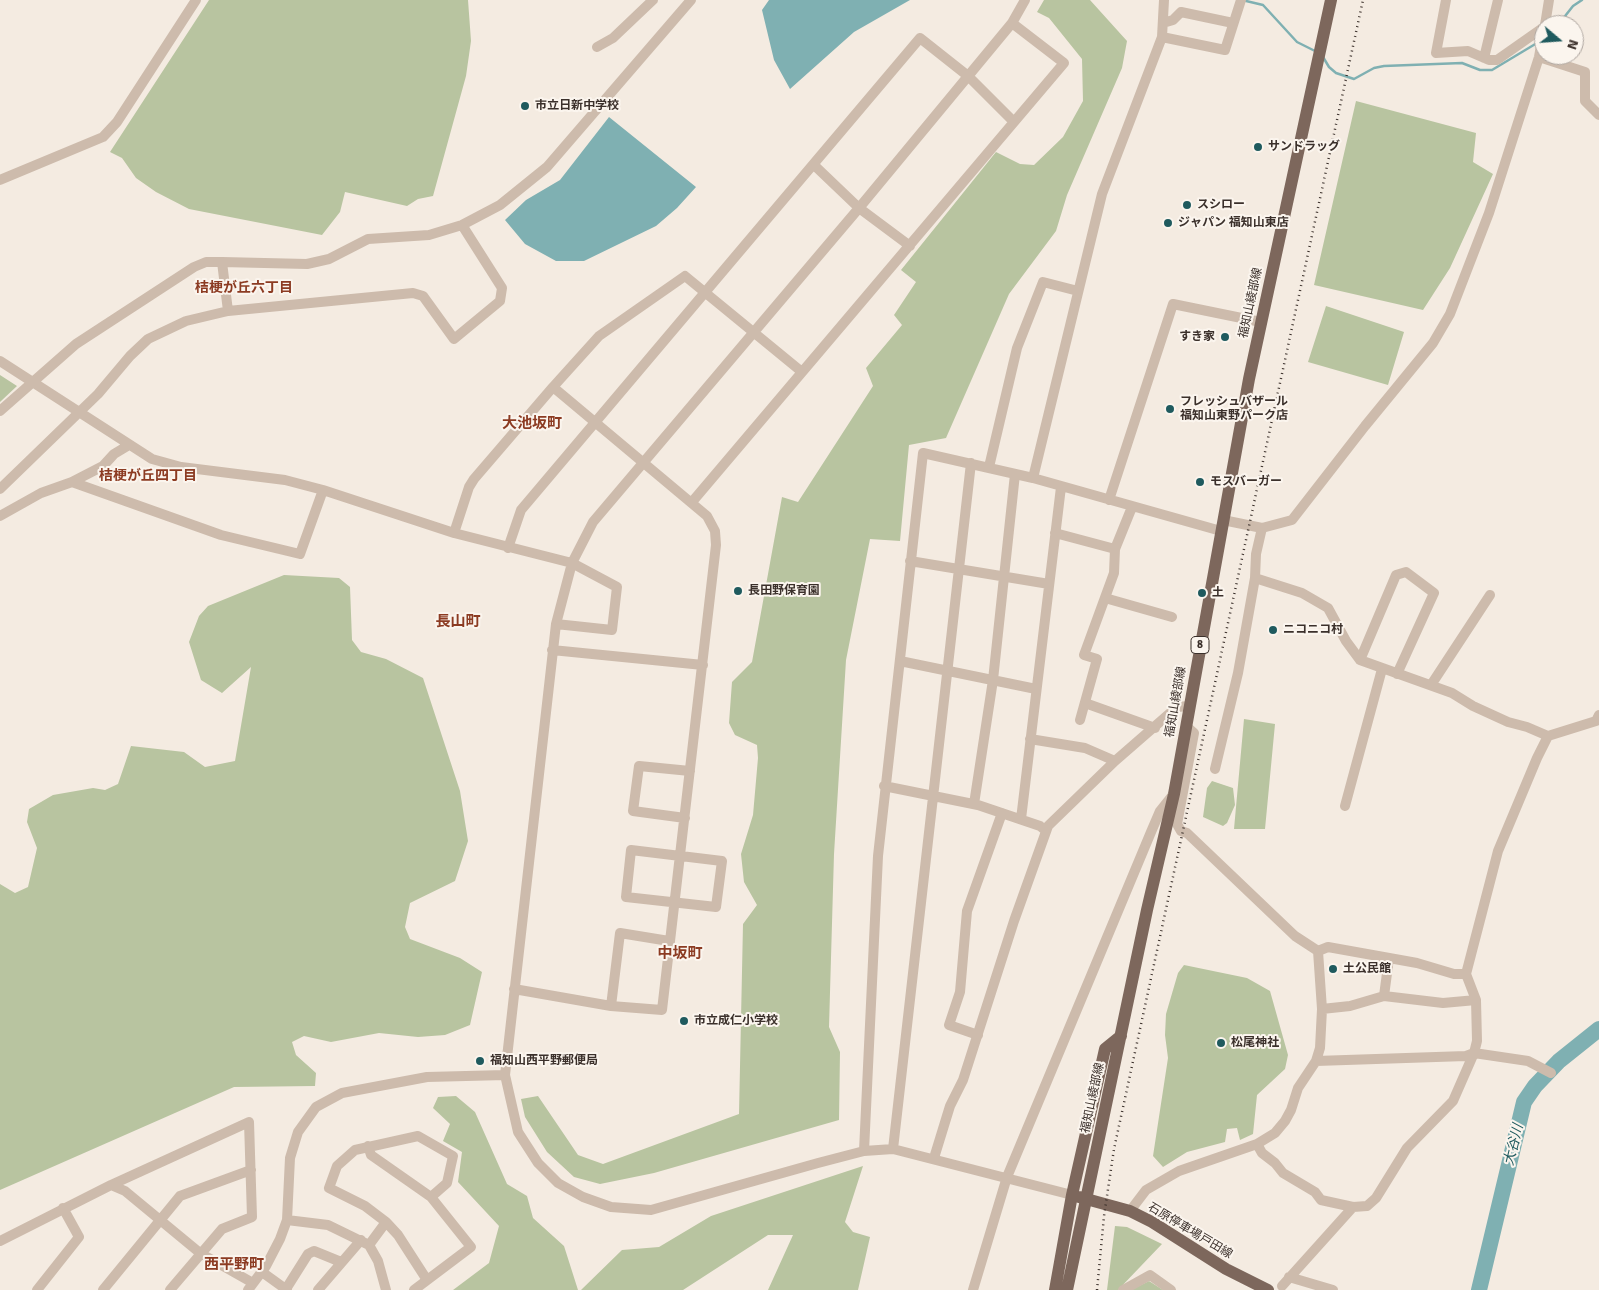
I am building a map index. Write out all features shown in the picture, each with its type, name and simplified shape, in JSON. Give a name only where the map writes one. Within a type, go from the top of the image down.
[{"type":"main road","name":"福知山綾部線","points":[[1067,1290],[1120,1036],[1174,794],[1261,322],[1331,0]]},
{"type":"main road","points":[[1055,1290],[1105,1049],[1120,1036]]},
{"type":"main road","name":"石原停車場戸田線","points":[[1075,1196],[1126,1210],[1152,1222],[1226,1269],[1268,1290]]},
{"type":"street","points":[[0,180],[103,137],[117,122],[196,0]]},
{"type":"street","points":[[597,47],[613,38],[653,0]]},
{"type":"street","points":[[0,411],[76,344],[194,266],[206,262],[308,264],[330,259],[368,239],[429,236],[462,225],[500,205],[547,167],[691,0]]},
{"type":"street","points":[[1025,0],[1012,23],[859,208],[593,522],[572,564],[556,624],[552,650],[505,1075],[518,1132],[538,1163],[558,1183],[583,1197],[611,1207],[651,1210],[864,1151],[893,1149],[934,1158],[1075,1196]]},
{"type":"street","points":[[1033,478],[1102,194],[1162,37],[1164,0]]},
{"type":"street","points":[[1162,37],[1225,50],[1240,0]]},
{"type":"street","points":[[1446,0],[1436,53],[1468,51],[1484,58],[1497,60],[1534,35]]},
{"type":"street","points":[[1484,58],[1498,0]]},
{"type":"street","points":[[1546,15],[1549,0]]},
{"type":"street","points":[[1163,23],[1173,20],[1181,12],[1233,23]]},
{"type":"street","points":[[692,502],[1064,63],[1012,23]]},
{"type":"street","points":[[508,548],[521,510],[920,38],[968,76],[1013,121]]},
{"type":"street","points":[[864,1151],[878,856],[884,786],[923,454],[1033,478],[1132,507],[1222,526],[1262,528],[1282,524],[1296,516],[1365,426],[1433,343],[1450,314],[1479,239],[1536,65]]},
{"type":"street","points":[[1568,65],[1585,72],[1585,101],[1599,115]]},
{"type":"street","points":[[814,165],[859,208],[910,246]]},
{"type":"street","points":[[0,489],[98,394],[130,356],[148,339],[186,321],[228,311],[413,293],[423,296],[454,339],[500,301],[502,288],[462,225]]},
{"type":"street","points":[[222,262],[228,311]]},
{"type":"street","points":[[454,533],[469,487],[474,479],[598,336],[685,276],[802,372]]},
{"type":"street","points":[[989,468],[1017,348],[1044,282],[1078,290]]},
{"type":"street","points":[[1109,500],[1173,304],[1261,322]]},
{"type":"street","points":[[0,361],[152,459],[181,467],[285,480],[323,490],[454,533],[572,564],[617,587],[612,630],[556,624]]},
{"type":"street","points":[[514,989],[611,1006],[662,1010],[716,546],[715,531],[707,516],[553,387]]},
{"type":"street","points":[[0,516],[41,493],[72,482],[103,466],[114,454],[129,445]]},
{"type":"street","points":[[893,1149],[971,463]]},
{"type":"street","points":[[974,804],[993,680],[1015,474]]},
{"type":"street","points":[[72,482],[222,535],[300,554],[323,490]]},
{"type":"street","points":[[1022,819],[1061,487]]},
{"type":"street","points":[[1080,720],[1097,659],[1084,654],[1114,573],[1115,549],[1132,507]]},
{"type":"street","points":[[1215,769],[1238,673],[1255,578],[1256,554],[1262,528]]},
{"type":"street","points":[[1055,533],[1115,549]]},
{"type":"street","points":[[910,561],[1049,584]]},
{"type":"street","points":[[1360,660],[1396,575],[1406,572],[1434,593],[1397,674]]},
{"type":"street","points":[[1255,578],[1302,593],[1328,608],[1346,641],[1360,660],[1452,693],[1473,706],[1508,722],[1527,726],[1548,736],[1598,720]]},
{"type":"street","points":[[1431,685],[1490,595]]},
{"type":"street","points":[[1105,598],[1172,617]]},
{"type":"street","points":[[552,650],[703,665]]},
{"type":"street","points":[[900,661],[1036,689]]},
{"type":"street","points":[[1345,806],[1382,669]]},
{"type":"street","points":[[1085,703],[1156,728]]},
{"type":"street","points":[[934,1158],[950,1106],[963,1080],[1014,921],[1048,826],[1115,761],[1156,728],[1177,707],[1189,706]]},
{"type":"street","points":[[1186,726],[1194,734],[1177,824],[1181,831],[1187,833],[1295,936],[1318,951]]},
{"type":"street","points":[[1256,1144],[1262,1154],[1275,1163],[1283,1173],[1315,1192],[1321,1200],[1354,1207],[1367,1206],[1376,1198],[1408,1148],[1453,1101],[1474,1053],[1477,1041],[1476,1000],[1466,974],[1498,851],[1548,736]]},
{"type":"street","points":[[1030,739],[1085,748],[1115,761]]},
{"type":"street","points":[[685,818],[633,811],[639,766],[690,771]]},
{"type":"street","points":[[884,786],[974,804],[1022,819],[1040,826],[1046,832]]},
{"type":"street","points":[[973,1290],[1007,1177],[1160,811],[1174,794]]},
{"type":"street","points":[[978,1035],[949,1025],[960,992],[967,911],[1002,813]]},
{"type":"street","points":[[631,850],[680,855],[722,861],[716,907],[626,897],[631,850]]},
{"type":"street","points":[[611,1006],[620,933],[669,941]]},
{"type":"street","points":[[1318,951],[1328,947],[1417,963],[1454,974],[1466,974]]},
{"type":"street","points":[[1126,1210],[1146,1190],[1179,1171],[1256,1144],[1275,1132],[1285,1121],[1291,1110],[1298,1088],[1316,1061],[1320,1048],[1322,1009],[1318,951]]},
{"type":"street","points":[[1384,996],[1389,958]]},
{"type":"street","points":[[1322,1009],[1350,1006],[1384,996],[1444,1003],[1476,1000]]},
{"type":"street","points":[[1316,1061],[1466,1056],[1474,1053],[1528,1061],[1551,1073]]},
{"type":"street","points":[[111,1185],[125,1191],[200,1253],[250,1286],[262,1272],[280,1239],[286,1220],[290,1158],[298,1132],[316,1107],[342,1093],[427,1077],[505,1075]]},
{"type":"street","points":[[0,1241],[111,1185],[249,1122],[252,1217],[222,1229],[170,1290]]},
{"type":"street","points":[[428,1280],[398,1234],[386,1222],[365,1206],[328,1188],[338,1166],[354,1150],[418,1136],[453,1156],[447,1183],[431,1197]]},
{"type":"street","points":[[368,1146],[371,1155],[431,1197],[471,1247],[414,1290]]},
{"type":"street","points":[[103,1290],[160,1218],[180,1196],[251,1170]]},
{"type":"street","points":[[1282,1286],[1354,1207]]},
{"type":"street","points":[[37,1290],[79,1237],[63,1208]]},
{"type":"street","points":[[286,1220],[328,1225],[365,1243],[378,1261],[386,1290]]},
{"type":"street","points":[[318,1290],[341,1262],[365,1243],[386,1222]]},
{"type":"street","points":[[262,1272],[286,1290],[308,1254],[314,1252],[341,1262]]},
{"type":"street","points":[[1123,1290],[1150,1275],[1171,1290]]},
{"type":"street","points":[[1290,1277],[1333,1290]]},
{"type":"green space","points":[[209,0],[468,0],[471,41],[466,76],[433,196],[418,199],[407,206],[345,192],[340,212],[322,235],[189,209],[156,192],[136,178],[122,158],[110,152]]},
{"type":"green space","points":[[1044,0],[1090,0],[1127,41],[1122,68],[1067,195],[1056,231],[1009,294],[946,438],[909,445],[900,541],[870,539],[846,660],[834,854],[829,1027],[840,1052],[839,1120],[654,1173],[600,1184],[574,1177],[547,1152],[525,1117],[521,1099],[538,1096],[578,1155],[603,1164],[739,1114],[743,924],[757,905],[744,882],[741,854],[753,815],[758,758],[757,745],[735,735],[729,723],[732,682],[752,662],[782,497],[798,502],[873,386],[866,368],[902,325],[894,315],[916,282],[901,270],[996,152],[1020,164],[1034,165],[1063,137],[1083,101],[1082,59],[1049,18],[1037,12]]},
{"type":"green space","points":[[1356,101],[1476,133],[1473,162],[1493,174],[1450,268],[1423,310],[1314,285]]},
{"type":"green space","points":[[1326,306],[1404,332],[1388,385],[1308,362]]},
{"type":"green space","points":[[0,375],[17,386],[0,402]]},
{"type":"green space","points":[[284,575],[339,578],[350,587],[352,640],[361,652],[386,659],[423,678],[460,791],[468,841],[455,881],[410,903],[405,927],[410,939],[460,958],[482,972],[470,1025],[445,1035],[418,1037],[379,1033],[331,1042],[304,1036],[292,1042],[296,1055],[316,1073],[315,1086],[234,1087],[0,1190],[0,884],[15,893],[28,887],[37,848],[27,822],[29,809],[53,795],[93,788],[105,790],[118,784],[131,746],[184,752],[205,767],[235,761],[251,667],[222,693],[201,680],[189,642],[199,616],[208,606]]},
{"type":"green space","points":[[1244,719],[1275,724],[1265,829],[1234,829]]},
{"type":"green space","points":[[1212,781],[1233,788],[1235,805],[1227,823],[1223,826],[1203,817],[1207,788]]},
{"type":"green space","name":"松尾神社","points":[[1184,965],[1247,978],[1270,991],[1288,1055],[1285,1069],[1257,1095],[1253,1134],[1240,1140],[1237,1128],[1227,1129],[1225,1142],[1187,1152],[1163,1167],[1153,1156],[1168,1058],[1165,1035],[1166,1014],[1178,973]]},
{"type":"green space","points":[[456,1096],[475,1112],[507,1184],[527,1196],[533,1218],[564,1246],[578,1290],[453,1290],[489,1263],[499,1226],[458,1182],[462,1152],[443,1141],[450,1124],[433,1108],[438,1097]]},
{"type":"green space","points":[[863,1166],[845,1222],[853,1232],[870,1237],[858,1290],[768,1290],[793,1235],[768,1235],[683,1290],[581,1290],[622,1250],[659,1247],[711,1216]]},
{"type":"green space","points":[[1115,1226],[1127,1227],[1162,1244],[1118,1290],[1107,1290]]},
{"type":"green space","points":[[1149,1281],[1163,1290],[1131,1290]]},
{"type":"water","points":[[769,0],[910,0],[854,32],[790,89],[774,60],[762,10]]},
{"type":"water","points":[[609,117],[696,187],[677,208],[656,226],[584,261],[556,261],[525,244],[505,220],[526,200],[560,180]]},
{"type":"waterway","points":[[1242,0],[1263,5],[1297,42],[1315,51]]},
{"type":"waterway","points":[[1566,15],[1573,6],[1582,0]]},
{"type":"waterway","points":[[1323,57],[1329,67],[1336,73],[1354,79],[1374,68],[1384,66],[1462,63],[1480,70],[1492,70],[1534,45]]},
{"type":"waterway","name":"大谷川","points":[[1479,1290],[1524,1102],[1535,1086],[1559,1061],[1599,1029]]},
{"type":"railway","points":[[1097,1290],[1104,1216],[1114,1149],[1363,0]]},
{"type":"place","name":"市立日新中学校","points":[[525,106]]},
{"type":"place","name":"サンドラッグ","points":[[1258,147]]},
{"type":"place","name":"スシロー","points":[[1187,205]]},
{"type":"place","name":"ジャパン 福知山東店","points":[[1168,223]]},
{"type":"place","name":"すき家","points":[[1225,337]]},
{"type":"place","name":"フレッシュバザール 福知山東野パーク店","points":[[1170,409]]},
{"type":"place","name":"モスバーガー","points":[[1200,482]]},
{"type":"place","name":"長田野保育園","points":[[738,591]]},
{"type":"place","name":"土","points":[[1202,593]]},
{"type":"place","name":"ニコニコ村","points":[[1273,630]]},
{"type":"place","name":"土公民館","points":[[1333,969]]},
{"type":"place","name":"市立成仁小学校","points":[[684,1021]]},
{"type":"place","name":"松尾神社","points":[[1221,1043]]},
{"type":"place","name":"福知山西平野郵便局","points":[[480,1061]]},
{"type":"district","name":"桔梗が丘六丁目","points":[[244,288]]},
{"type":"district","name":"大池坂町","points":[[532,424]]},
{"type":"district","name":"桔梗が丘四丁目","points":[[148,476]]},
{"type":"district","name":"長山町","points":[[458,622]]},
{"type":"district","name":"中坂町","points":[[680,954]]},
{"type":"district","name":"西平野町","points":[[234,1265]]}]
